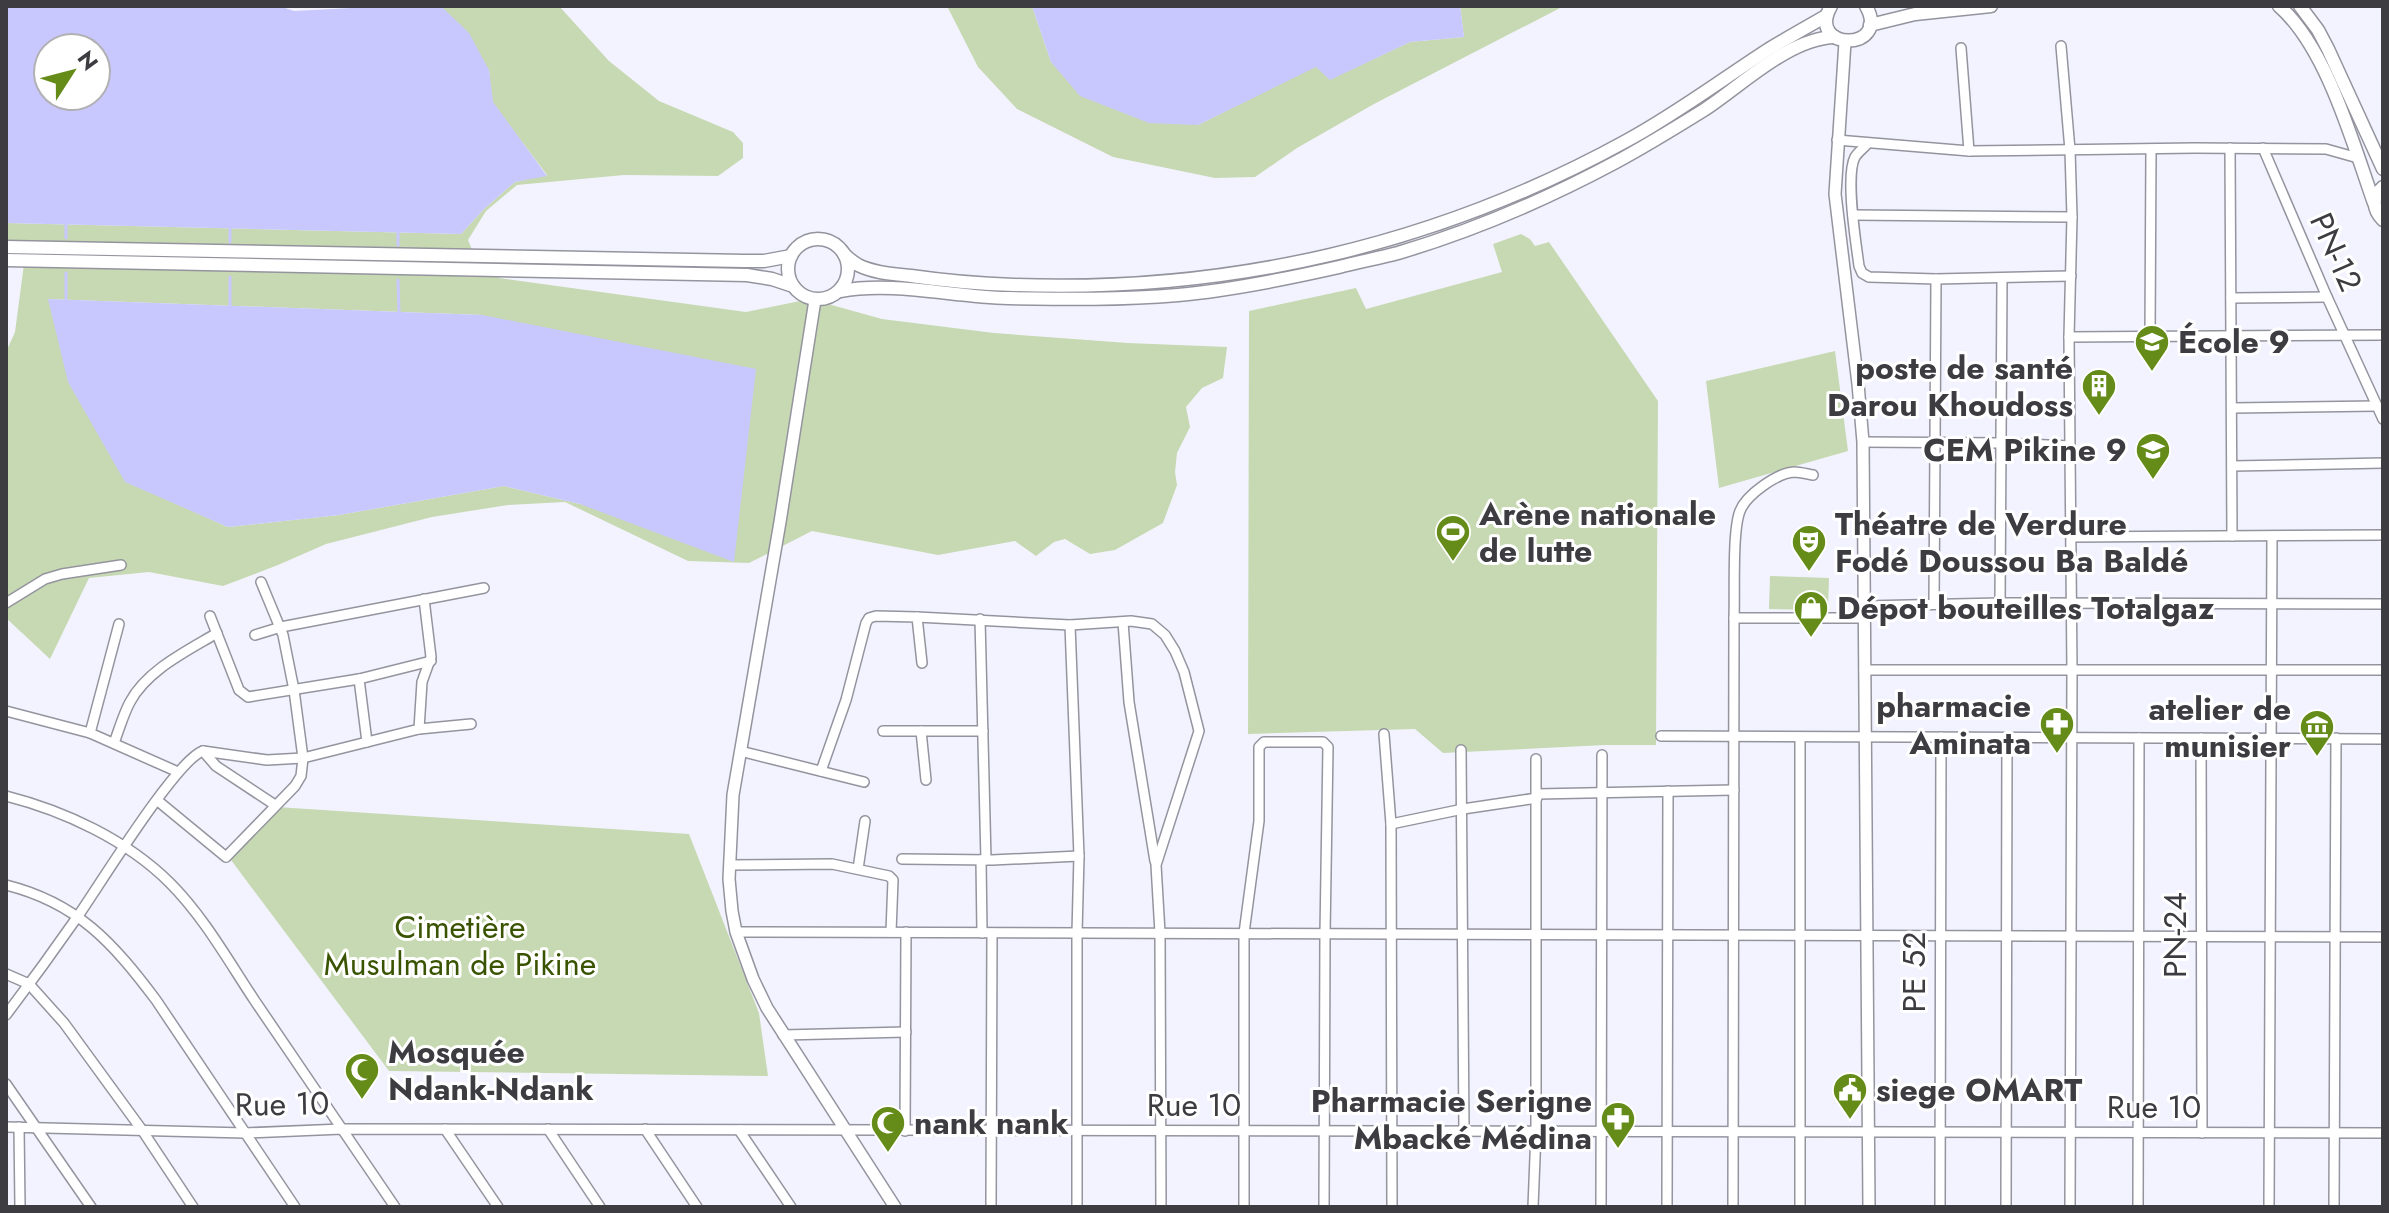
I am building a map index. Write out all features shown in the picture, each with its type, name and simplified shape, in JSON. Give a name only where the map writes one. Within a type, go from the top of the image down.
[{"type":"main road","points":[[1828,11],[1640,133],[1560,175],[1490,206],[1391,239],[1278,268],[1179,281],[1054,286],[956,281],[897,275],[857,265],[832,243],[816,239],[801,244],[791,256],[789,277],[799,293],[815,300],[868,286],[997,298],[1178,295],[1280,280],[1397,253],[1495,218],[1568,187],[1671,130],[1804,43],[1821,38],[1861,38],[1870,25],[1866,6]]},
{"type":"main road","points":[[1870,25],[1915,14],[1991,6]]},
{"type":"main road","points":[[2279,6],[2300,27],[2316,55],[2378,216],[2383,220]]},
{"type":"main road","points":[[2300,6],[2328,49],[2383,169]]},
{"type":"main road","points":[[1828,11],[1827,28],[1840,40]]},
{"type":"main road","points":[[2374,203],[2383,187]]},
{"type":"main road","points":[[6,247],[744,261],[791,256]]},
{"type":"main road","points":[[840,291],[848,273],[844,254]]},
{"type":"main road","points":[[6,260],[747,275],[793,286]]},
{"type":"street","points":[[1840,40],[1836,215],[1863,442],[1869,1207]]},
{"type":"street","points":[[2061,46],[2072,217],[2069,337],[2072,537],[2070,1207]]},
{"type":"street","points":[[1961,48],[1969,151]]},
{"type":"street","points":[[1837,140],[1969,151],[2326,149],[2358,158]]},
{"type":"street","points":[[1868,143],[1854,158],[1852,168],[1853,215],[1862,273],[1869,277],[1936,279],[2071,276]]},
{"type":"street","points":[[2230,148],[2232,536]]},
{"type":"street","name":"PN-12","points":[[2263,148],[2383,419]]},
{"type":"street","points":[[2150,337],[2151,149]]},
{"type":"street","points":[[1853,215],[2072,217]]},
{"type":"street","points":[[1934,604],[1936,279]]},
{"type":"street","points":[[2000,603],[2002,279]]},
{"type":"street","points":[[2231,298],[2327,297]]},
{"type":"street","points":[[815,300],[733,795],[731,902],[736,932],[753,979],[783,1035],[895,1207]]},
{"type":"street","points":[[2069,337],[2383,335]]},
{"type":"street","points":[[2232,408],[2377,406]]},
{"type":"street","points":[[1863,442],[2070,446]]},
{"type":"street","points":[[2232,466],[2383,463]]},
{"type":"street","points":[[1733,1207],[1734,618],[1739,512],[1748,498],[1774,479],[1792,472],[1813,475]]},
{"type":"street","points":[[2072,537],[2383,535]]},
{"type":"street","points":[[2269,1207],[2272,536]]},
{"type":"street","points":[[6,603],[45,579],[121,565]]},
{"type":"street","points":[[158,801],[226,857],[301,776],[303,758],[294,690],[281,627],[261,582]]},
{"type":"street","points":[[255,635],[281,627],[484,588]]},
{"type":"street","points":[[419,729],[422,682],[431,661],[424,599]]},
{"type":"street","points":[[1734,618],[1864,612],[1934,604],[2383,604]]},
{"type":"street","points":[[210,616],[244,696],[258,697],[359,679],[431,661]]},
{"type":"street","points":[[821,771],[846,700],[866,623],[876,616],[1070,625],[1131,621],[1152,624],[1165,635],[1175,651],[1184,672],[1199,731],[1156,865]]},
{"type":"street","points":[[917,617],[922,663]]},
{"type":"street","points":[[980,619],[983,860],[992,1131],[991,1207]]},
{"type":"street","points":[[1123,622],[1129,702],[1156,865],[1160,933],[1161,1207]]},
{"type":"street","points":[[90,733],[119,624]]},
{"type":"street","points":[[1070,625],[1079,856],[1077,1207]]},
{"type":"street","points":[[114,743],[137,690],[178,656],[217,633]]},
{"type":"street","points":[[1864,670],[2383,670]]},
{"type":"street","points":[[359,679],[367,742]]},
{"type":"street","points":[[6,711],[90,733],[178,772]]},
{"type":"street","points":[[6,1015],[178,772],[196,754],[203,751],[267,760],[303,758],[419,729],[471,724]]},
{"type":"street","points":[[883,731],[983,731]]},
{"type":"street","points":[[921,731],[926,780]]},
{"type":"street","points":[[1384,734],[1391,824],[1392,1207]]},
{"type":"street","points":[[1661,736],[2383,739]]},
{"type":"street","points":[[1800,737],[1800,1207]]},
{"type":"street","name":"PE 52","points":[[1940,1207],[1941,737]]},
{"type":"street","points":[[2006,1207],[2007,737]]},
{"type":"street","points":[[2138,1207],[2139,738]]},
{"type":"street","name":"PN-24","points":[[2201,738],[2202,1133]]},
{"type":"street","points":[[2334,1207],[2336,738]]},
{"type":"street","points":[[1244,1207],[1244,933],[1259,821],[1259,747],[1264,742],[1323,742],[1328,747],[1324,1207]]},
{"type":"street","points":[[1461,750],[1464,1132]]},
{"type":"street","points":[[203,751],[216,766],[275,805]]},
{"type":"street","points":[[740,751],[864,782]]},
{"type":"street","points":[[1601,1207],[1602,755]]},
{"type":"street","points":[[1533,1207],[1536,1132],[1536,759]]},
{"type":"street","points":[[1391,824],[1537,796],[1734,790]]},
{"type":"street","points":[[1667,1207],[1668,791]]},
{"type":"street","points":[[6,796],[66,816],[124,847],[169,882],[189,904],[395,1207]]},
{"type":"street","points":[[858,869],[865,821]]},
{"type":"street","points":[[902,859],[1079,856]]},
{"type":"street","points":[[730,865],[832,864],[892,878],[891,932]]},
{"type":"street","points":[[6,885],[23,889],[79,915],[108,941],[131,967],[295,1207]]},
{"type":"street","points":[[736,932],[2383,937]]},
{"type":"street","points":[[905,1131],[906,932]]},
{"type":"street","points":[[6,974],[29,984],[64,1023],[142,1130],[193,1207]]},
{"type":"street","points":[[783,1035],[906,1032]]},
{"type":"street","points":[[6,1084],[91,1207]]},
{"type":"street","name":"Rue 10","points":[[6,1127],[245,1133],[342,1129],[645,1129],[2383,1133]]},
{"type":"street","points":[[19,1127],[20,1207]]},
{"type":"street","points":[[445,1129],[498,1207]]},
{"type":"street","points":[[548,1129],[600,1207]]},
{"type":"street","points":[[645,1129],[697,1207]]},
{"type":"street","points":[[739,1130],[791,1207]]},
{"type":"green space","points":[[397,6],[559,6],[609,61],[659,101],[733,132],[743,143],[743,158],[718,176],[624,175],[517,185],[486,211],[468,240],[476,259],[499,278],[746,312],[810,299],[882,319],[994,333],[1227,347],[1223,378],[1202,388],[1186,407],[1190,427],[1177,453],[1177,485],[1163,523],[1115,550],[1090,554],[1065,539],[1054,542],[1036,556],[1015,541],[938,555],[812,531],[749,563],[688,561],[565,502],[508,505],[432,517],[326,544],[223,586],[149,572],[89,578],[50,659],[6,618],[6,352],[15,332],[24,264],[6,239],[6,223],[461,234],[515,182],[547,175],[492,102],[489,70],[443,8]],"holes":[[[48,299],[482,315],[580,504],[504,486],[339,515],[228,527],[125,481]]]},
{"type":"green space","points":[[947,6],[1032,6],[1051,62],[1198,125],[1316,66],[1331,79],[1410,42],[1464,37],[1460,6],[1564,6],[1374,104],[1297,148],[1255,177],[1215,178],[1113,157],[1017,109],[978,67]]},
{"type":"green space","name":"Arène nationale de lutte","points":[[1521,234],[1535,246],[1549,242],[1658,401],[1656,745],[1443,753],[1415,729],[1248,734],[1249,311],[1356,288],[1366,309],[1502,272],[1493,244]]},
{"type":"green space","points":[[1835,351],[1848,451],[1719,488],[1706,381]]},
{"type":"green space","points":[[1770,576],[1829,578],[1828,610],[1769,609]]},
{"type":"green space","name":"Cimetière Musulman de Pikine","points":[[277,807],[689,834],[759,1013],[768,1076],[389,1071],[228,856]]},
{"type":"water","points":[[6,6],[279,6],[294,11],[390,6],[443,8],[469,33],[489,70],[493,102],[547,176],[515,182],[461,234],[6,223]]},
{"type":"water","points":[[1032,6],[1460,6],[1464,37],[1410,42],[1330,80],[1316,67],[1198,125],[1149,123],[1080,96],[1051,62]]},
{"type":"water","points":[[48,299],[482,315],[756,369],[734,562],[580,504],[504,486],[339,515],[228,527],[125,482],[68,382]]},
{"type":"waterway","points":[[66,225],[66,238]]},
{"type":"waterway","points":[[230,229],[230,242]]},
{"type":"waterway","points":[[398,233],[398,245]]},
{"type":"waterway","points":[[66,273],[66,300]]},
{"type":"waterway","points":[[230,277],[230,306]]},
{"type":"waterway","points":[[398,280],[399,312]]},
{"type":"place","name":"École 9","points":[[2152,373]]},
{"type":"place","name":"poste de santé Darou Khoudoss","points":[[2099,417]]},
{"type":"place","name":"CEM Pikine 9","points":[[2153,481]]},
{"type":"place","name":"Arène nationale de lutte","points":[[1453,563]]},
{"type":"place","name":"Théatre de Verdure Fodé Doussou Ba Baldé","points":[[1809,573]]},
{"type":"place","name":"Dépot bouteilles Totalgaz","points":[[1811,639]]},
{"type":"place","name":"pharmacie Aminata","points":[[2057,755]]},
{"type":"place","name":"atelier de munisier","points":[[2317,758]]},
{"type":"place","name":"Mosquée Ndank-Ndank","points":[[362,1101]]},
{"type":"place","name":"siege OMART","points":[[1850,1121]]},
{"type":"place","name":"Pharmacie Serigne Mbacké Médina","points":[[1618,1150]]},
{"type":"place","name":"nank nank","points":[[888,1154]]}]
